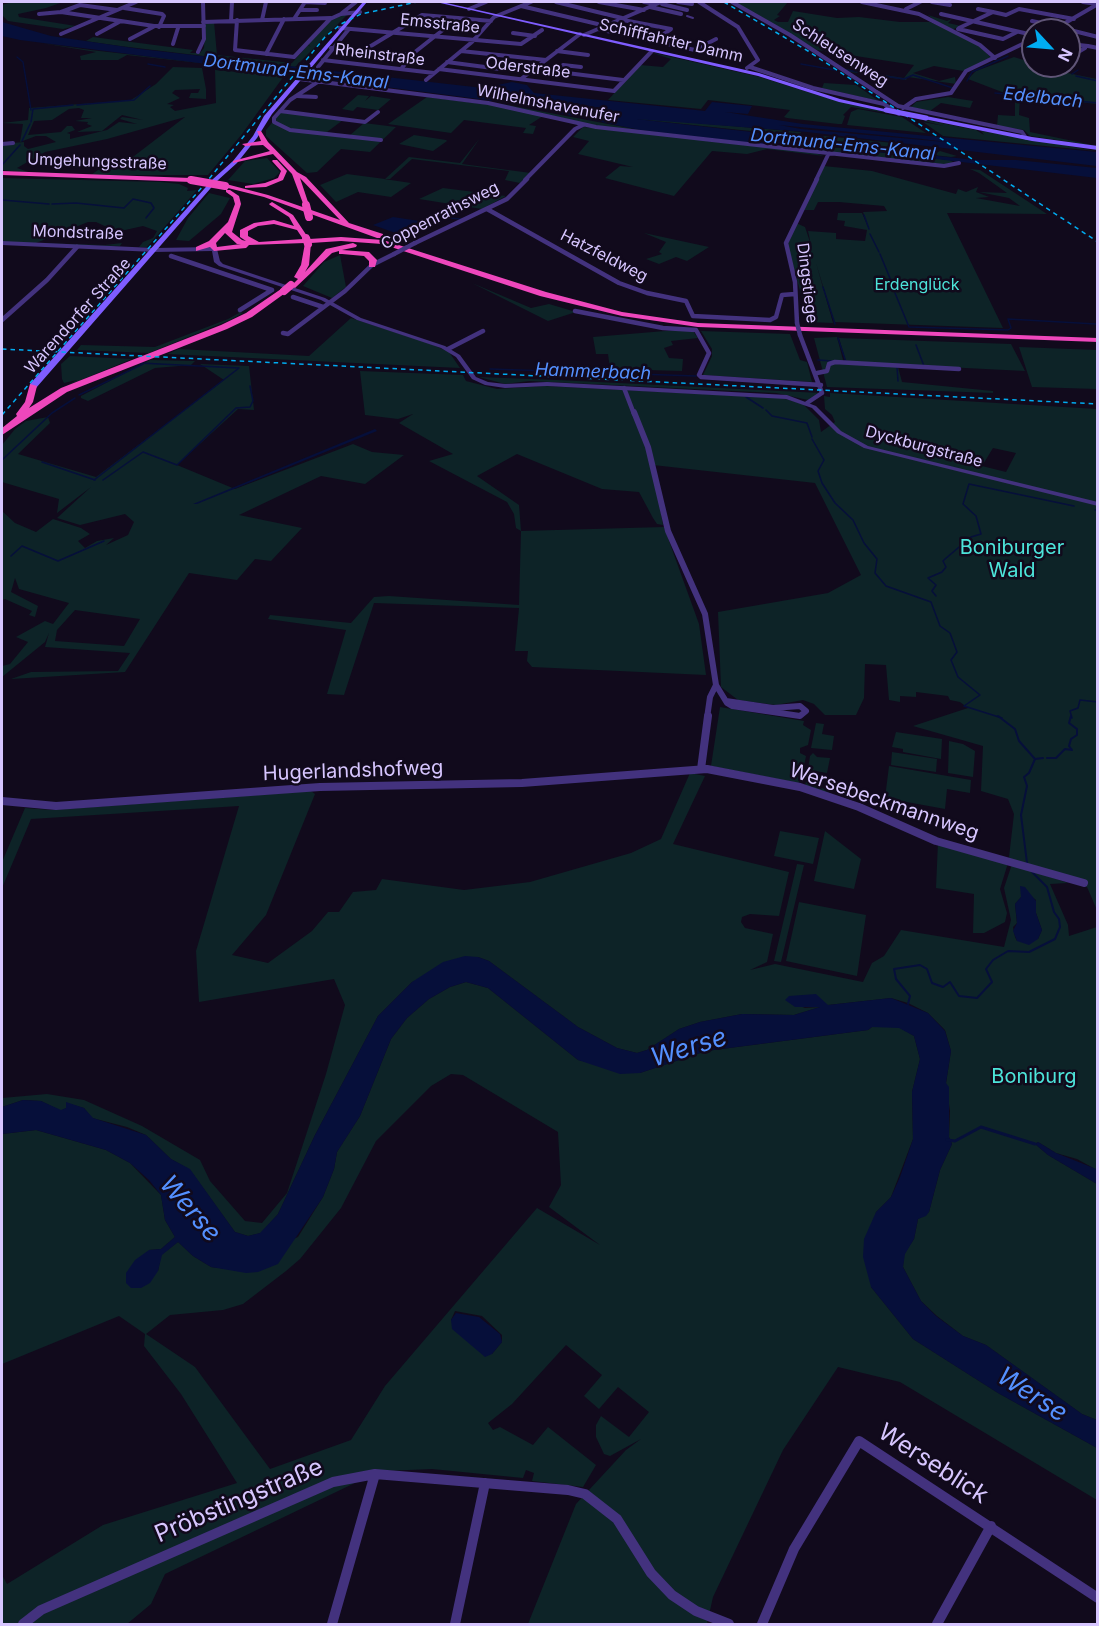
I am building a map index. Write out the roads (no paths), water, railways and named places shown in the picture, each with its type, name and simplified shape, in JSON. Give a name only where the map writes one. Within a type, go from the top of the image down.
[{"type":"highway","points":[[225,188],[259,186],[281,179],[284,171],[255,138]]},
{"type":"highway","points":[[242,152],[256,150],[269,153],[303,178],[340,218],[352,226]]},
{"type":"highway","points":[[235,162],[243,158],[269,153]]},
{"type":"highway","points":[[189,340],[250,311],[288,289],[305,265],[309,217],[295,173]]},
{"type":"highway","name":"Umgehungsstraße","points":[[2,174],[190,182],[225,188]]},
{"type":"highway","points":[[225,188],[238,199],[228,233],[235,241],[274,244]]},
{"type":"highway","points":[[225,188],[266,196],[415,247]]},
{"type":"highway","points":[[225,188],[263,203],[286,217],[307,241]]},
{"type":"highway","points":[[225,188],[282,210],[296,222],[307,241],[311,260],[303,278]]},
{"type":"highway","points":[[274,244],[247,239],[244,237],[244,230],[264,223],[282,223],[295,228]]},
{"type":"highway","points":[[213,246],[229,224]]},
{"type":"highway","points":[[199,249],[213,246],[355,239],[415,247],[430,256]]},
{"type":"highway","points":[[2,432],[18,418],[61,392],[249,315],[303,278],[323,257],[336,248],[365,244],[430,256],[570,302],[669,321],[748,328],[1098,340]]},
{"type":"highway","points":[[323,257],[340,252],[357,252],[370,256],[373,260],[372,265]]},
{"type":"highway","points":[[18,418],[29,402],[33,386]]},
{"type":"main road","name":"Warendorfer Straße","points":[[215,180],[235,162],[255,138],[269,114],[332,39],[369,2]]},
{"type":"main road","name":"Schifffahrter Damm","points":[[438,2],[741,71],[839,100],[1026,138],[1098,148]]},
{"type":"main road","name":"Warendorfer Straße","points":[[33,386],[160,247],[215,180],[255,138]]},
{"type":"street","points":[[61,34],[136,2]]},
{"type":"street","points":[[198,52],[203,42],[203,2]]},
{"type":"street","points":[[231,21],[232,2]]},
{"type":"street","points":[[262,20],[266,2]]},
{"type":"street","points":[[294,19],[305,2],[325,3]]},
{"type":"street","points":[[237,20],[235,50],[294,57],[332,18],[346,11],[356,2]]},
{"type":"street","points":[[469,9],[486,2]]},
{"type":"street","points":[[426,80],[461,51],[497,15],[531,2]]},
{"type":"street","points":[[556,2],[671,29],[661,36],[649,39]]},
{"type":"street","points":[[569,5],[581,2]]},
{"type":"street","points":[[599,2],[681,14]]},
{"type":"street","points":[[644,2],[687,10]]},
{"type":"street","points":[[678,2],[692,4]]},
{"type":"street","points":[[699,2],[738,27],[758,60],[741,71]]},
{"type":"street","name":"Schleusenweg","points":[[732,2],[790,34],[903,108]]},
{"type":"street","points":[[862,2],[919,14],[980,45],[994,58]]},
{"type":"street","points":[[906,9],[920,2]]},
{"type":"street","points":[[932,2],[952,3]]},
{"type":"street","points":[[1083,2],[1097,4]]},
{"type":"street","points":[[621,5],[632,3],[647,8]]},
{"type":"street","points":[[521,79],[582,35],[658,3]]},
{"type":"street","points":[[952,3],[941,14],[1021,33]]},
{"type":"street","points":[[1076,18],[1097,4]]},
{"type":"street","points":[[39,14],[61,12],[80,5],[117,10]]},
{"type":"street","points":[[520,6],[606,26]]},
{"type":"street","points":[[122,8],[164,16],[156,27],[130,39]]},
{"type":"street","points":[[978,9],[1006,15]]},
{"type":"street","points":[[996,20],[1019,9],[1068,18]]},
{"type":"street","points":[[300,10],[317,10]]},
{"type":"street","points":[[346,11],[357,12]]},
{"type":"street","points":[[1088,11],[1098,13]]},
{"type":"street","points":[[61,12],[97,19],[178,28],[237,20],[332,18]]},
{"type":"street","points":[[341,14],[357,12]]},
{"type":"street","points":[[993,12],[958,28],[1003,39],[1017,32]]},
{"type":"street","points":[[464,19],[478,13]]},
{"type":"street","points":[[361,52],[423,14],[491,21]]},
{"type":"street","points":[[1038,18],[1046,14]]},
{"type":"street","points":[[687,16],[693,18]]},
{"type":"street","points":[[400,69],[412,56],[458,18]]},
{"type":"street","points":[[266,54],[284,19]]},
{"type":"street","points":[[97,34],[119,22]]},
{"type":"street","points":[[173,44],[178,28]]},
{"type":"street","name":"Emsstraße","points":[[345,28],[524,44],[542,30]]},
{"type":"street","name":"Warendorfer Straße","points":[[318,67],[345,28]]},
{"type":"street","points":[[598,29],[696,50],[716,39]]},
{"type":"street","points":[[1081,32],[1097,35]]},
{"type":"street","points":[[513,33],[535,36]]},
{"type":"street","points":[[903,108],[916,99],[951,93],[963,73],[1021,43]]},
{"type":"street","points":[[1081,46],[1098,48]]},
{"type":"street","points":[[1081,50],[1086,47]]},
{"type":"street","points":[[331,48],[412,56]]},
{"type":"street","points":[[461,51],[546,60]]},
{"type":"street","points":[[557,51],[588,55]]},
{"type":"street","points":[[534,69],[623,80],[652,51]]},
{"type":"street","name":"Rheinstraße","points":[[323,60],[434,73]]},
{"type":"street","points":[[447,62],[500,69]]},
{"type":"street","points":[[563,65],[582,68],[575,74]]},
{"type":"street","name":"Schifffahrter Damm","points":[[750,67],[813,87],[881,103],[900,114]]},
{"type":"street","name":"Oderstraße","points":[[439,69],[614,91],[623,80]]},
{"type":"street","name":"Wilhelmshavenufer","points":[[300,77],[504,106],[570,119],[583,125],[828,155]]},
{"type":"street","points":[[319,81],[297,96],[280,111],[273,121],[284,128],[381,140]]},
{"type":"street","points":[[297,96],[316,97]]},
{"type":"street","name":"Schifffahrter Damm","points":[[903,108],[1022,132],[1026,138]]},
{"type":"street","points":[[280,111],[365,122],[378,112]]},
{"type":"street","name":"Coppenrathsweg","points":[[331,302],[372,265],[415,247],[507,199],[575,129],[583,125]]},
{"type":"street","points":[[2,144],[13,143]]},
{"type":"street","points":[[828,155],[944,166],[959,163]]},
{"type":"street","name":"Dingstiege","points":[[821,385],[817,373],[806,357],[797,323],[794,308],[795,294],[786,240],[828,155]]},
{"type":"street","name":"Hatzfeldweg","points":[[488,209],[619,283],[647,293],[686,302],[693,316],[771,320],[776,317],[782,295],[795,294]]},
{"type":"street","name":"Mondstraße","points":[[3,244],[142,249],[160,247]]},
{"type":"street","points":[[205,268],[219,264],[213,246]]},
{"type":"street","points":[[2,320],[47,280],[77,247]]},
{"type":"street","points":[[160,247],[178,250]]},
{"type":"street","points":[[142,249],[160,247],[178,250],[199,249]]},
{"type":"street","points":[[171,256],[272,290],[240,310]]},
{"type":"street","name":"Dyckburgstraße","points":[[219,264],[331,302],[359,319],[448,349],[460,359],[474,378],[490,385],[542,384],[775,395],[807,403],[822,412],[845,437],[866,447],[1098,504]]},
{"type":"street","points":[[288,289],[323,307]]},
{"type":"street","points":[[283,333],[288,334],[331,302]]},
{"type":"street","points":[[574,311],[663,328],[696,330],[709,353],[699,375],[701,377],[821,385],[822,394],[807,403]]},
{"type":"street","points":[[448,349],[483,331]]},
{"type":"street","points":[[817,373],[827,371],[828,365],[835,362],[959,369]]},
{"type":"street","points":[[624,388],[648,447],[666,525],[705,614],[716,685],[726,701],[735,706],[796,716],[802,716],[806,711],[800,706],[772,708],[726,701]]},
{"type":"street","points":[[704,769],[710,697],[716,685]]},
{"type":"street","name":"Hugerlandshofweg","points":[[2,801],[56,806],[320,787],[522,783],[704,769]]},
{"type":"street","name":"Wersebeckmannweg","points":[[704,769],[808,790],[865,809],[936,842],[1084,883]]},
{"type":"street","name":"Werseblick","points":[[762,1624],[794,1549],[814,1512],[859,1441],[1098,1598]]},
{"type":"street","points":[[332,1624],[375,1474]]},
{"type":"street","name":"Pröbstingstraße","points":[[23,1624],[41,1610],[333,1482],[375,1474],[585,1494],[617,1519],[651,1573],[672,1594],[696,1611],[729,1624]]},
{"type":"street","points":[[455,1624],[486,1483]]},
{"type":"street","points":[[938,1624],[991,1526]]},
{"type":"water","name":"Dortmund-Ems-Kanal","points":[[2,22],[51,36],[140,49],[483,88],[512,82],[527,85],[534,93],[705,111],[712,102],[752,106],[748,114],[725,112],[803,124],[1097,152],[1097,166],[807,132],[636,119],[788,136],[827,144],[975,160],[1016,160],[1097,168],[1097,178],[826,146],[770,143],[768,145],[640,130],[510,103],[2,36]],"holes":[[[779,125],[922,139],[956,143]]]},
{"type":"water","points":[[393,217],[427,224],[404,236],[373,225]]},
{"type":"water","points":[[375,429],[377,431],[193,504]]},
{"type":"water","points":[[1020,886],[1025,887],[1036,901],[1036,913],[1042,930],[1038,939],[1029,945],[1017,941],[1013,931],[1017,923],[1015,904],[1021,897]]},
{"type":"water","name":"Werse","points":[[465,956],[489,961],[578,1027],[617,1048],[637,1053],[647,1050],[679,1029],[700,1022],[742,1014],[794,1015],[820,1007],[795,1007],[785,1000],[789,996],[816,994],[828,1005],[891,998],[928,1013],[945,1031],[951,1051],[946,1083],[949,1087],[949,1137],[952,1144],[940,1170],[929,1212],[918,1219],[914,1239],[905,1254],[903,1267],[921,1301],[936,1316],[963,1336],[986,1345],[1082,1414],[1097,1420],[1097,1448],[998,1393],[913,1339],[871,1287],[863,1257],[864,1239],[876,1212],[891,1197],[913,1139],[912,1092],[920,1059],[914,1036],[899,1028],[872,1027],[868,1030],[706,1051],[640,1073],[620,1074],[578,1060],[488,988],[466,982],[450,987],[429,999],[407,1018],[391,1039],[360,1116],[337,1152],[334,1169],[323,1197],[278,1264],[258,1272],[246,1273],[211,1267],[193,1256],[178,1242],[162,1255],[158,1271],[150,1283],[141,1288],[131,1288],[126,1283],[126,1273],[135,1260],[149,1250],[161,1249],[175,1237],[165,1220],[161,1195],[149,1180],[130,1163],[106,1150],[36,1130],[2,1134],[2,1107],[23,1100],[41,1101],[61,1110],[66,1108],[66,1102],[84,1108],[93,1118],[146,1135],[171,1159],[190,1169],[235,1232],[248,1236],[260,1233],[278,1214],[315,1135],[378,1016],[412,982],[443,962]]},
{"type":"water","points":[[1038,1142],[1056,1153],[1096,1169],[1097,1184],[1048,1155],[1035,1144]]},
{"type":"water","points":[[456,1313],[479,1317],[500,1334],[502,1342],[492,1354],[485,1357],[452,1329],[451,1320]]},
{"type":"waterway","points":[[967,81],[972,72],[1008,56]]},
{"type":"waterway","points":[[17,57],[23,62],[31,110]]},
{"type":"waterway","points":[[148,64],[165,67]]},
{"type":"waterway","name":"Edelbach","points":[[801,64],[835,70]]},
{"type":"waterway","name":"Edelbach","points":[[846,70],[904,79],[913,75],[953,88]]},
{"type":"waterway","points":[[1081,77],[1098,81]]},
{"type":"waterway","points":[[77,105],[134,100],[150,86]]},
{"type":"waterway","name":"Edelbach","points":[[995,93],[1098,103]]},
{"type":"waterway","points":[[31,122],[33,109],[73,105]]},
{"type":"waterway","points":[[22,141],[30,124]]},
{"type":"waterway","points":[[2,165],[20,145]]},
{"type":"waterway","points":[[52,204],[76,203],[124,208],[133,199],[151,203],[154,208],[146,218]]},
{"type":"waterway","points":[[2,200],[49,204]]},
{"type":"waterway","points":[[864,215],[869,229]]},
{"type":"waterway","points":[[427,224],[448,218],[462,219]]},
{"type":"waterway","points":[[870,234],[879,252]]},
{"type":"waterway","points":[[880,254],[892,283]]},
{"type":"waterway","points":[[823,287],[835,324]]},
{"type":"waterway","points":[[895,293],[909,327],[1008,330],[1011,328],[1008,319],[1096,324],[1098,328]]},
{"type":"waterway","points":[[838,338],[846,362]]},
{"type":"waterway","points":[[916,345],[924,366]]},
{"type":"waterway","points":[[818,360],[832,361]]},
{"type":"waterway","points":[[94,480],[239,368],[140,363]]},
{"type":"waterway","points":[[79,395],[143,364]]},
{"type":"waterway","points":[[897,367],[898,381]]},
{"type":"waterway","name":"Hammerbach","points":[[490,369],[696,376]]},
{"type":"waterway","points":[[103,480],[143,452],[177,465],[236,408],[250,407],[253,401],[250,386]]},
{"type":"waterway","name":"Hammerbach","points":[[746,397],[763,408]]},
{"type":"waterway","points":[[2,460],[52,413],[75,398]]},
{"type":"waterway","name":"Hammerbach","points":[[766,410],[772,416],[807,423],[812,437]]},
{"type":"waterway","name":"Hammerbach","points":[[812,439],[824,460],[818,471],[822,483],[835,503],[853,520],[864,543],[877,559],[875,573],[886,586],[931,602],[940,626],[950,633],[957,652],[951,660],[958,677],[980,695],[964,706],[1000,717]]},
{"type":"waterway","points":[[42,462],[94,480]]},
{"type":"waterway","points":[[936,596],[932,591],[936,585],[928,578],[942,572],[946,567],[943,561],[945,559],[971,537],[981,534],[976,516],[963,504],[969,484],[1074,506]]},
{"type":"waterway","points":[[11,556],[22,546],[58,561],[104,541]]},
{"type":"waterway","points":[[1072,718],[1070,711],[1078,708],[1080,700],[1098,702]]},
{"type":"waterway","points":[[1047,758],[1056,758],[1065,749],[1072,750],[1069,746],[1071,739],[1077,735],[1077,729],[1069,723],[1071,716]]},
{"type":"waterway","name":"Hammerbach","points":[[1000,717],[1015,729],[1019,741],[1035,759]]},
{"type":"waterway","points":[[1035,759],[1043,758]]},
{"type":"waterway","name":"Hammerbach","points":[[1027,863],[1021,815],[1027,786],[1024,777],[1029,773],[1035,759]]},
{"type":"waterway","name":"Hammerbach","points":[[908,1004],[910,996],[896,979],[894,969],[920,965],[927,969],[932,983],[943,987],[950,982],[959,996],[977,998],[992,982],[986,969],[993,960],[1008,951],[1029,952],[1055,939],[1060,927],[1059,919],[1054,912],[1047,887],[1032,872]]},
{"type":"waterway","points":[[947,1140],[955,1141],[981,1127],[1035,1144]]},
{"type":"railway","points":[[58,352],[204,185],[325,37],[341,24],[361,14],[417,2]]},
{"type":"railway","points":[[724,2],[808,51],[1098,242]]},
{"type":"railway","points":[[2,349],[58,352]]},
{"type":"railway","points":[[2,415],[58,352]]},
{"type":"railway","points":[[58,352],[1098,404]]},
{"type":"park label","name":"Erdenglück","points":[[917,285]]},
{"type":"park label","name":"Boniburger Wald","points":[[1012,560]]},
{"type":"park label","name":"Boniburg","points":[[1034,1077]]}]
